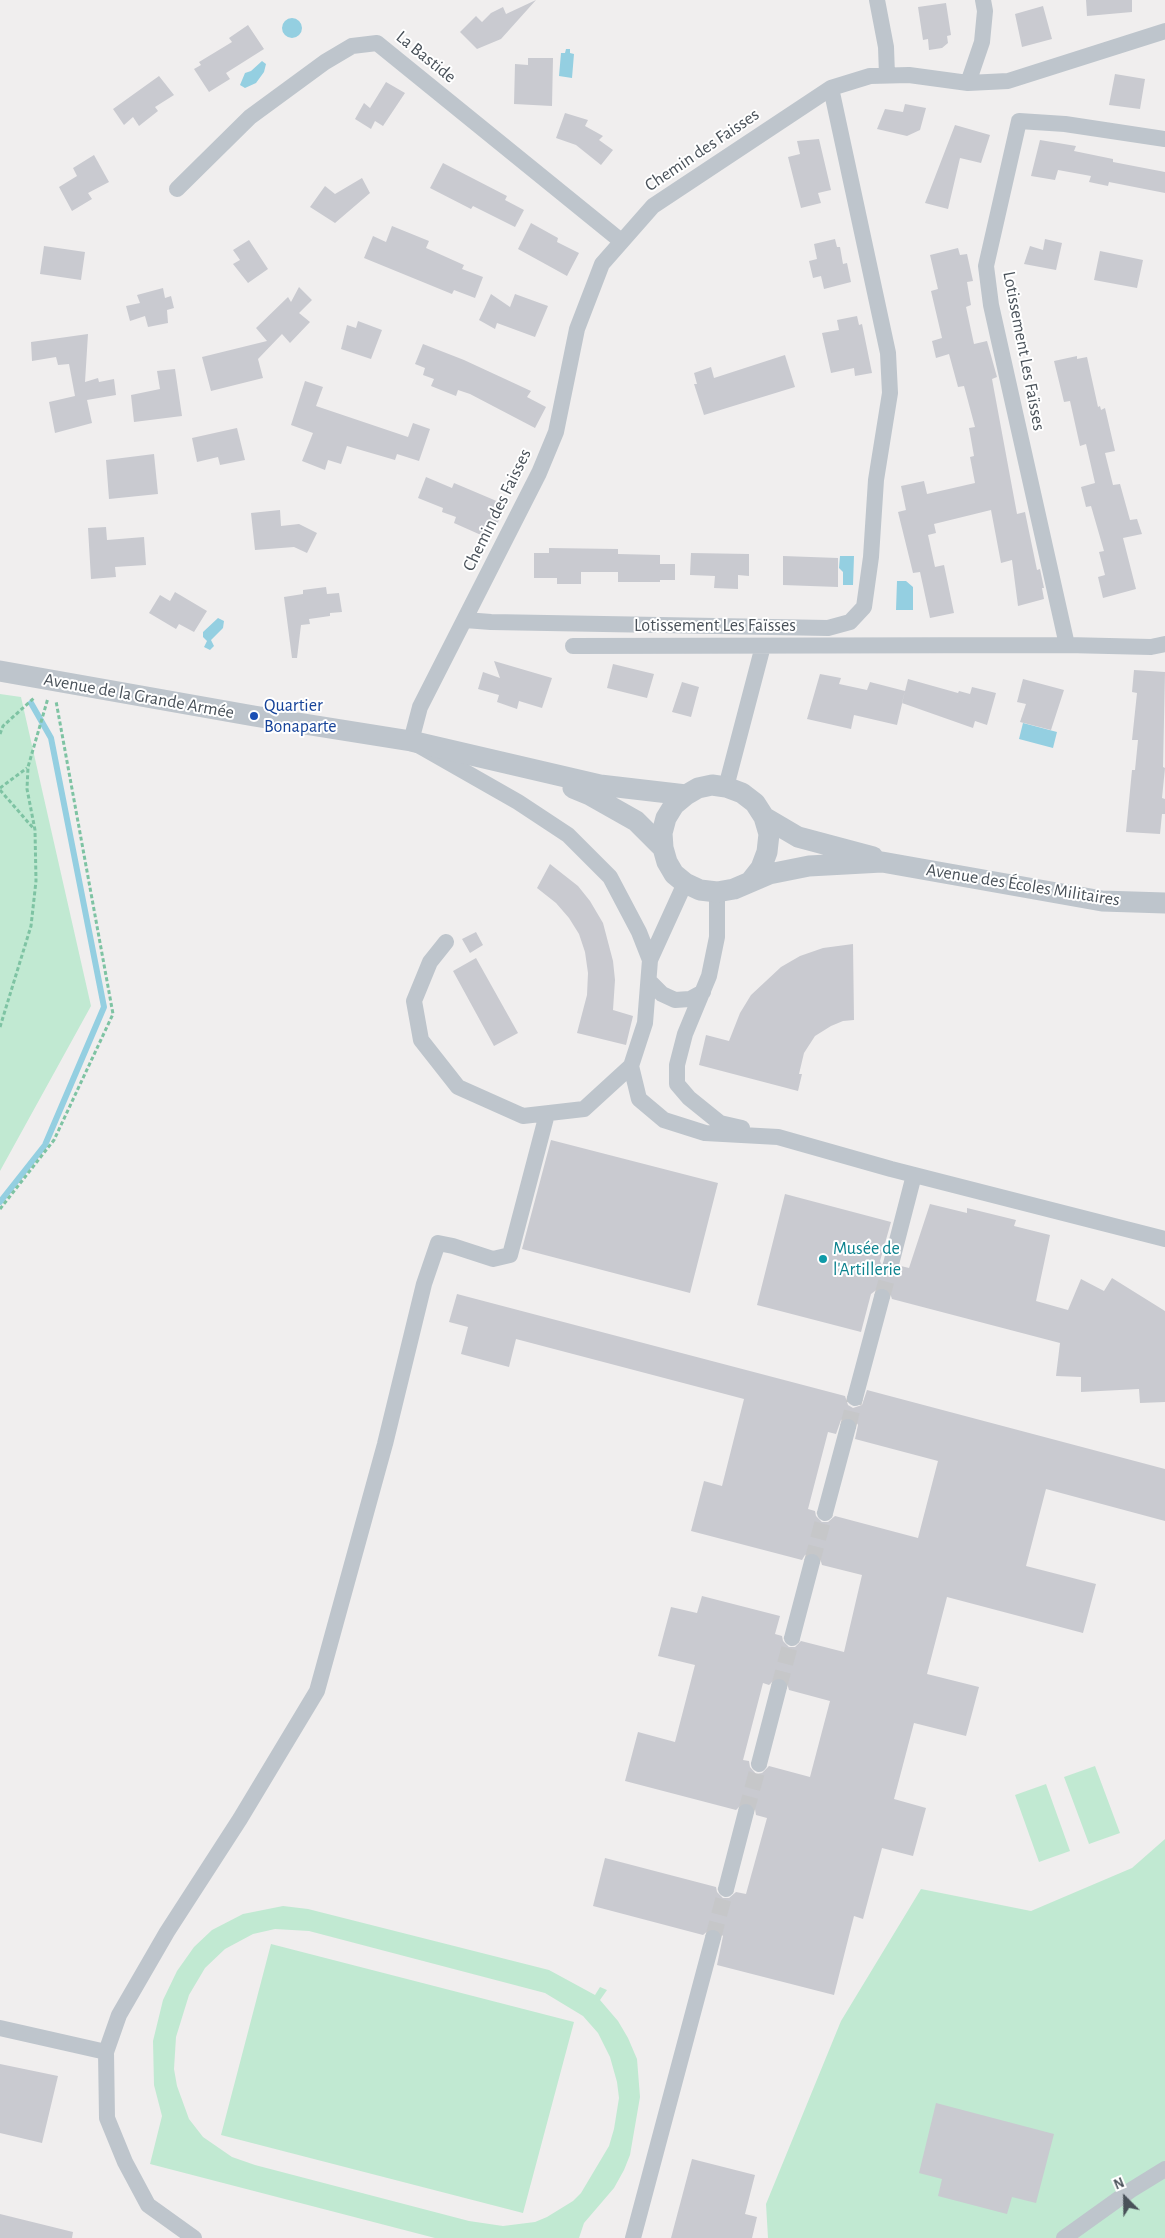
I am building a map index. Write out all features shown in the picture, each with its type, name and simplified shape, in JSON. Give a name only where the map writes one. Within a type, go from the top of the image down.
[{"type":"street","points":[[878,0],[886,48],[887,75]]},
{"type":"street","points":[[968,83],[982,42],[985,11],[983,0]]},
{"type":"street","name":"Chemin des Faisses","points":[[411,741],[420,707],[540,472],[556,432],[577,329],[602,264],[653,206],[831,88],[870,76],[887,75],[909,75],[968,83],[1008,81],[1165,31]]},
{"type":"street","name":"La Bastide","points":[[177,189],[250,118],[324,62],[352,46],[377,43],[621,241]]},
{"type":"street","points":[[465,620],[828,628],[850,622],[864,607],[871,557],[876,480],[890,393],[888,353],[831,88]]},
{"type":"street","name":"Lotissement Les Faïsses","points":[[1067,645],[991,304],[986,266],[1019,121],[1064,124],[1165,139]]},
{"type":"street","name":"Lotissement Les Faïsses","points":[[572,646],[1067,645],[1151,647],[1165,644]]},
{"type":"street","points":[[726,787],[763,646]]},
{"type":"street","name":"Avenue de la Grande Armée","points":[[0,671],[411,741],[600,785],[686,794]]},
{"type":"street","points":[[411,741],[518,802],[568,835],[610,877],[639,932],[650,960]]},
{"type":"street","name":"Avenue de la Grande Armée","points":[[514,765],[590,795],[636,821],[662,848]]},
{"type":"street","points":[[712,785],[726,787],[742,793],[755,803],[764,817],[769,834],[768,852],[750,882],[734,889],[717,892],[700,890],[685,883],[674,874],[662,848],[662,833],[666,818],[674,805],[686,794],[698,788],[712,785]]},
{"type":"street","name":"Avenue des Écoles Militaires","points":[[764,817],[798,837],[870,855],[882,862]]},
{"type":"street","name":"Avenue des Écoles Militaires","points":[[750,882],[768,874],[809,866],[882,862],[1102,901],[1165,903]]},
{"type":"street","points":[[446,942],[430,962],[414,1001],[421,1040],[458,1087],[523,1116],[584,1109],[631,1066],[646,1023],[650,960],[685,883]]},
{"type":"street","points":[[717,892],[717,937],[709,976],[685,1034],[677,1065],[677,1084],[689,1098],[720,1123],[1165,1239]]},
{"type":"street","points":[[649,981],[662,994],[675,1000],[690,999],[703,992]]},
{"type":"street","points":[[631,1066],[639,1099],[664,1120],[705,1133],[778,1138]]},
{"type":"street","points":[[194,2238],[148,2205],[125,2162],[107,2118],[106,2052],[119,2015],[167,1932],[235,1827],[317,1692],[382,1454],[424,1284],[438,1243],[494,1259],[510,1255],[547,1114]]},
{"type":"street","points":[[891,1264],[914,1175]]},
{"type":"street","points":[[855,1398],[882,1297]]},
{"type":"street","points":[[825,1513],[848,1427]]},
{"type":"street","points":[[792,1638],[812,1562]]},
{"type":"street","points":[[759,1764],[779,1688]]},
{"type":"street","points":[[726,1889],[746,1812]]},
{"type":"street","points":[[633,2238],[713,1938]]},
{"type":"street","points":[[0,2028],[106,2052]]},
{"type":"street","points":[[1064,2238],[1131,2190],[1165,2169]]},
{"type":"path","points":[[0,734],[2,726],[53,681]]},
{"type":"path","points":[[0,1027],[31,926],[36,881],[35,830],[27,789],[28,767],[53,681]]},
{"type":"path","points":[[0,1209],[54,1140],[113,1014],[53,681]]},
{"type":"path","points":[[28,767],[0,789],[35,830]]},
{"type":"green space","points":[[0,694],[21,697],[91,1006],[0,1171]]},
{"type":"green space","points":[[1095,1766],[1120,1833],[1089,1844],[1064,1777]]},
{"type":"green space","points":[[1046,1784],[1070,1851],[1039,1862],[1015,1795]]},
{"type":"green space","points":[[1165,1839],[1165,2238],[768,2238],[766,2204],[841,2021],[921,1889],[1031,1911],[1132,1868]]},
{"type":"green space","points":[[283,1906],[308,1909],[549,1970],[595,1995],[600,1987],[607,1990],[600,2000],[618,2021],[637,2059],[640,2097],[630,2155],[624,2170],[614,2188],[584,2223],[579,2238],[435,2238],[150,2164],[162,2116],[154,2085],[153,2041],[163,2000],[177,1971],[194,1947],[212,1930],[243,1914]],"holes":[[[275,1929],[309,1931],[545,1993],[583,2016],[598,2033],[610,2057],[619,2098],[609,2146],[581,2193],[573,2201],[535,2222],[503,2226],[469,2221],[255,2165],[232,2157],[203,2137],[189,2119],[177,2086],[174,2069],[176,2037],[189,1995],[205,1968],[225,1949],[253,1934]]]},
{"type":"green space","points":[[271,1944],[574,2022],[523,2213],[221,2135]]},
{"type":"water","points":[[288,18],[296,18],[302,24],[302,32],[296,38],[288,38],[282,32],[282,24]]},
{"type":"water","points":[[566,49],[570,49],[570,53],[574,54],[572,78],[559,76],[561,53],[565,53]]},
{"type":"water","points":[[262,61],[266,64],[264,72],[256,83],[245,88],[240,85],[245,73],[251,71]]},
{"type":"water","points":[[840,556],[854,556],[853,585],[843,585],[843,572],[839,568]]},
{"type":"water","points":[[897,581],[906,581],[913,587],[913,610],[896,610]]},
{"type":"water","points":[[218,618],[224,621],[223,628],[211,640],[214,646],[210,650],[204,647],[207,641],[203,637],[203,632]]},
{"type":"water","points":[[1023,723],[1057,732],[1053,748],[1019,739]]},
{"type":"building","points":[[536,0],[501,39],[477,49],[460,32],[476,16],[482,22],[491,13],[503,7],[506,14]]},
{"type":"building","points":[[1086,0],[1132,0],[1132,12],[1087,16]]},
{"type":"building","points":[[946,3],[951,35],[947,36],[948,43],[942,48],[929,50],[928,39],[923,40],[918,7]]},
{"type":"building","points":[[1043,6],[1052,39],[1022,47],[1015,14]]},
{"type":"building","points":[[248,25],[264,49],[226,73],[230,79],[209,92],[194,69],[201,65],[199,62],[232,42],[229,38]]},
{"type":"building","points":[[528,58],[553,58],[552,106],[514,104],[515,64],[528,65]]},
{"type":"building","points":[[1115,74],[1145,79],[1140,109],[1109,105]]},
{"type":"building","points":[[159,76],[174,95],[155,107],[158,111],[139,126],[133,117],[124,125],[113,109]]},
{"type":"building","points":[[386,82],[405,93],[383,126],[375,121],[371,129],[355,119],[364,103],[370,108]]},
{"type":"building","points":[[905,104],[926,108],[920,130],[907,136],[877,129],[885,109],[903,112]]},
{"type":"building","points":[[565,113],[588,120],[585,126],[603,136],[599,140],[613,150],[601,165],[576,145],[556,138]]},
{"type":"building","points":[[955,125],[990,135],[981,163],[960,158],[948,209],[925,203]]},
{"type":"building","points":[[819,139],[831,190],[818,193],[821,203],[801,208],[788,157],[800,154],[797,141]]},
{"type":"building","points":[[1040,140],[1076,146],[1074,151],[1113,159],[1113,162],[1165,172],[1165,193],[1109,182],[1108,186],[1089,182],[1091,176],[1058,170],[1055,180],[1031,176]]},
{"type":"building","points":[[94,155],[109,182],[88,193],[92,199],[72,211],[59,187],[77,176],[73,168]]},
{"type":"building","points":[[443,163],[507,196],[505,200],[524,210],[515,227],[473,206],[471,209],[430,188]]},
{"type":"building","points":[[362,178],[370,193],[335,223],[310,207],[325,186],[335,194]]},
{"type":"building","points":[[531,223],[558,238],[557,242],[579,253],[567,276],[518,249]]},
{"type":"building","points":[[392,226],[429,241],[426,248],[464,265],[462,269],[483,277],[475,298],[454,290],[452,294],[364,258],[373,236],[386,242]]},
{"type":"building","points":[[835,239],[837,247],[840,247],[843,264],[847,263],[851,282],[824,289],[821,276],[813,278],[809,261],[817,259],[814,244]]},
{"type":"building","points":[[1045,239],[1062,243],[1056,270],[1024,264],[1030,246],[1043,250]]},
{"type":"building","points":[[249,240],[268,269],[248,283],[233,264],[240,260],[233,250]]},
{"type":"building","points":[[44,246],[85,252],[81,280],[40,274]]},
{"type":"building","points":[[958,248],[960,255],[967,254],[973,281],[967,282],[971,305],[966,307],[974,344],[987,341],[997,377],[992,379],[1017,514],[1025,512],[1037,570],[1040,569],[1044,599],[1018,606],[1012,560],[1001,563],[991,510],[934,524],[936,533],[928,535],[935,567],[944,565],[954,613],[930,618],[920,572],[913,573],[898,512],[906,510],[901,486],[924,481],[927,494],[975,483],[970,457],[974,456],[969,428],[975,427],[964,386],[958,387],[949,354],[936,358],[932,341],[942,338],[931,291],[938,289],[930,255]]},
{"type":"building","points":[[1100,251],[1143,260],[1137,288],[1094,280]]},
{"type":"building","points":[[299,287],[312,300],[299,313],[310,322],[290,343],[282,334],[258,359],[263,378],[211,391],[202,357],[267,341],[256,328],[288,297],[291,302]]},
{"type":"building","points":[[163,288],[165,298],[171,296],[174,308],[167,310],[168,323],[148,327],[145,316],[130,321],[126,306],[140,303],[137,295]]},
{"type":"building","points":[[491,294],[510,307],[515,294],[548,306],[535,337],[497,323],[495,329],[479,320]]},
{"type":"building","points":[[857,316],[859,325],[862,324],[872,373],[855,376],[854,368],[831,373],[822,333],[839,330],[837,320]]},
{"type":"building","points":[[358,321],[382,330],[371,359],[341,349],[347,325],[356,328]]},
{"type":"building","points":[[88,334],[85,382],[98,378],[99,382],[114,379],[116,395],[87,400],[92,423],[55,433],[49,402],[75,396],[69,364],[58,365],[56,357],[32,361],[31,342]]},
{"type":"building","points":[[423,344],[464,360],[531,391],[527,397],[546,407],[535,428],[470,394],[458,390],[456,396],[431,386],[434,379],[423,375],[425,368],[415,364]]},
{"type":"building","points":[[785,355],[795,387],[704,415],[694,384],[697,384],[694,373],[711,367],[714,378]]},
{"type":"building","points":[[1077,356],[1077,359],[1087,357],[1098,407],[1100,406],[1101,410],[1105,408],[1115,451],[1105,453],[1113,485],[1120,484],[1130,520],[1137,519],[1142,534],[1123,538],[1136,589],[1103,598],[1098,577],[1105,575],[1099,552],[1104,551],[1091,506],[1086,507],[1081,487],[1095,483],[1086,444],[1080,446],[1070,401],[1064,402],[1054,361]]},
{"type":"building","points":[[175,369],[182,416],[134,422],[131,395],[160,389],[157,371]]},
{"type":"building","points":[[305,381],[323,387],[316,406],[408,437],[413,423],[430,429],[419,461],[397,454],[395,460],[347,446],[341,464],[328,460],[325,470],[302,461],[313,433],[291,425]]},
{"type":"building","points":[[237,428],[245,460],[220,465],[218,457],[197,462],[192,438]]},
{"type":"building","points":[[154,454],[158,494],[109,499],[106,460]]},
{"type":"building","points":[[426,477],[452,488],[454,483],[506,505],[490,539],[454,523],[456,517],[442,512],[443,508],[418,498]]},
{"type":"building","points":[[280,510],[281,526],[299,524],[317,533],[307,553],[294,547],[255,550],[251,513]]},
{"type":"building","points":[[106,527],[107,540],[144,537],[146,565],[115,567],[116,577],[91,579],[88,528]]},
{"type":"building","points":[[549,548],[618,549],[618,554],[660,555],[660,564],[675,564],[675,580],[618,582],[618,572],[581,572],[581,584],[557,584],[557,578],[534,578],[534,553],[549,553]]},
{"type":"building","points":[[691,553],[749,554],[749,576],[738,575],[738,589],[714,588],[715,576],[690,575]]},
{"type":"building","points":[[783,556],[838,558],[838,587],[783,585]]},
{"type":"building","points":[[326,587],[327,594],[339,593],[342,612],[330,613],[330,616],[309,619],[310,624],[301,625],[297,658],[292,658],[284,597],[303,594],[303,590]]},
{"type":"building","points":[[175,592],[207,611],[194,632],[179,624],[176,629],[149,613],[160,595],[170,601]]},
{"type":"building","points":[[494,661],[552,678],[542,708],[519,701],[517,709],[497,702],[499,695],[478,689],[483,672],[500,678]]},
{"type":"building","points":[[613,664],[654,674],[647,698],[607,688]]},
{"type":"building","points":[[1134,670],[1165,672],[1163,767],[1165,768],[1162,798],[1165,799],[1165,814],[1162,814],[1160,834],[1126,832],[1132,770],[1135,770],[1138,740],[1132,740],[1137,693],[1132,692]]},
{"type":"building","points":[[820,674],[841,678],[839,684],[867,690],[870,682],[905,691],[897,725],[854,715],[851,729],[807,719]]},
{"type":"building","points":[[908,679],[958,693],[959,691],[970,694],[972,687],[996,693],[987,725],[975,721],[973,728],[902,703]]},
{"type":"building","points":[[1023,679],[1064,690],[1051,730],[1020,722],[1026,704],[1017,702]]},
{"type":"building","points":[[682,682],[699,687],[691,717],[672,712]]},
{"type":"building","points":[[550,864],[578,886],[590,901],[603,923],[613,961],[615,980],[613,1010],[633,1016],[626,1045],[577,1033],[587,995],[588,973],[585,952],[579,934],[569,918],[556,903],[537,888]]},
{"type":"building","points":[[476,932],[483,945],[470,953],[462,939]]},
{"type":"building","points":[[853,944],[854,1020],[843,1021],[815,1036],[804,1053],[799,1074],[802,1074],[798,1091],[699,1065],[706,1035],[729,1041],[740,1013],[751,995],[781,967],[800,956],[823,948]]},
{"type":"building","points":[[476,958],[518,1033],[494,1046],[453,971]]},
{"type":"building","points":[[551,1140],[718,1183],[690,1293],[522,1249]]},
{"type":"building","points":[[785,1194],[891,1222],[880,1261],[884,1271],[889,1274],[898,1271],[901,1266],[909,1268],[930,1204],[967,1213],[967,1208],[1016,1220],[1014,1226],[1050,1235],[1036,1301],[1068,1310],[1081,1279],[1104,1291],[1112,1278],[1165,1311],[1165,1402],[1140,1403],[1139,1389],[1081,1392],[1081,1377],[1056,1376],[1060,1343],[892,1299],[889,1290],[884,1287],[871,1294],[861,1332],[757,1305]]},
{"type":"building","points":[[457,1294],[845,1396],[848,1405],[853,1408],[862,1405],[867,1390],[1165,1469],[1165,1521],[1046,1489],[1026,1566],[1096,1584],[1083,1633],[947,1597],[927,1674],[979,1687],[966,1736],[914,1723],[894,1799],[926,1808],[913,1856],[882,1848],[863,1919],[854,1916],[834,1995],[717,1965],[723,1936],[716,1929],[710,1929],[703,1935],[593,1906],[605,1858],[716,1887],[717,1892],[723,1898],[729,1898],[736,1892],[746,1894],[767,1818],[756,1815],[755,1809],[749,1802],[743,1803],[736,1810],[625,1781],[638,1732],[675,1742],[695,1665],[658,1656],[671,1607],[697,1613],[702,1596],[780,1616],[775,1634],[782,1636],[783,1641],[789,1647],[795,1647],[801,1641],[844,1652],[862,1575],[822,1565],[819,1555],[814,1552],[805,1555],[802,1560],[691,1531],[704,1481],[722,1486],[744,1399],[516,1339],[509,1367],[461,1354],[468,1327],[449,1322]],"holes":[[[850,1417],[858,1425],[855,1439],[938,1461],[918,1538],[835,1516],[828,1522],[822,1522],[816,1516],[815,1511],[808,1509],[828,1432],[836,1434],[841,1420]],[[776,1678],[786,1680],[789,1690],[830,1701],[810,1777],[769,1766],[762,1773],[756,1774],[750,1767],[749,1761],[743,1760],[763,1683],[769,1685]]]},
{"type":"building","points":[[0,2064],[58,2076],[42,2143],[0,2133]]},
{"type":"building","points":[[936,2103],[1054,2134],[1036,2203],[1012,2197],[1007,2214],[938,2196],[942,2179],[919,2173]]},
{"type":"building","points":[[692,2159],[755,2175],[745,2214],[757,2217],[752,2238],[671,2238]]},
{"type":"building","points":[[0,2214],[73,2232],[72,2238],[0,2238]]},
{"type":"waterway","points":[[0,1202],[45,1145],[104,1007],[51,738],[31,703]]},
{"type":"tunnel","points":[[882,1297],[891,1264]]},
{"type":"tunnel","points":[[848,1427],[855,1398]]},
{"type":"tunnel","points":[[812,1562],[825,1513]]},
{"type":"tunnel","points":[[779,1687],[792,1638]]},
{"type":"tunnel","points":[[746,1812],[759,1764]]},
{"type":"tunnel","points":[[713,1938],[726,1889]]},
{"type":"place","name":"Quartier Bonaparte","points":[[254,716]]},
{"type":"place","name":"Musée de l'Artillerie","points":[[823,1259]]}]
